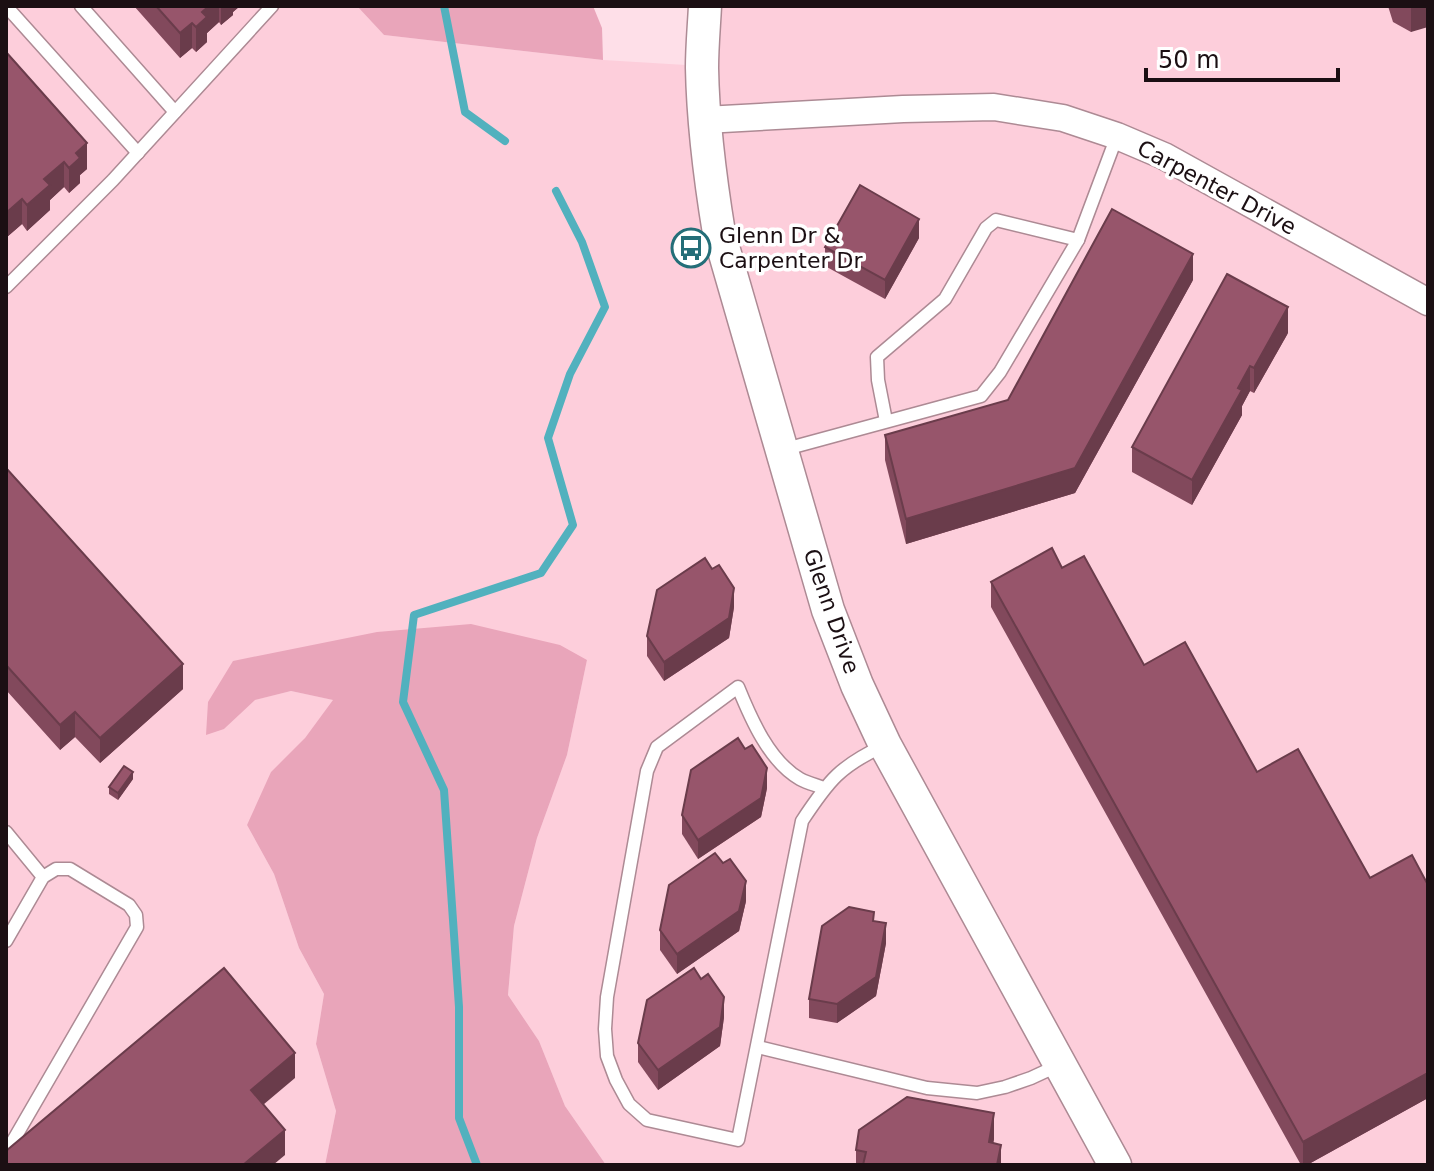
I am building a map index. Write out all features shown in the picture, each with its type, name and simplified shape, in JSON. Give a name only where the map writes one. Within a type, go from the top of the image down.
[{"type":"street","name":"Glenn Drive","points":[[705,6],[702,66],[705,120],[719,233],[828,610],[857,685],[885,745],[1115,1165]]},
{"type":"street","name":"Carpenter Drive","points":[[705,120],[994,107],[1063,118],[1164,156],[1428,302]]},
{"type":"lane","points":[[6,6],[138,153]]},
{"type":"lane","points":[[81,6],[175,112]]},
{"type":"lane","points":[[6,287],[113,180],[272,6]]},
{"type":"lane","points":[[782,450],[981,396],[1000,372],[1078,240],[1117,136]]},
{"type":"lane","points":[[886,421],[877,357],[945,299],[986,228],[996,220],[1078,240]]},
{"type":"lane","points":[[824,788],[799,778],[772,754],[751,719],[738,687],[657,747],[647,771],[607,997],[605,1029],[607,1056],[616,1080],[629,1104],[647,1120],[738,1140],[802,821],[824,788],[841,770],[885,745]]},
{"type":"lane","points":[[6,832],[43,877]]},
{"type":"lane","points":[[6,941],[43,877],[56,869],[70,869],[129,905],[136,915],[137,927],[6,1153]]},
{"type":"lane","points":[[758,1047],[927,1088],[977,1093],[1018,1083],[1059,1065]]},
{"type":"shaded area","points":[[6,6],[357,6],[384,35],[603,60],[702,66],[705,6],[1428,6],[1428,1165],[606,1165],[565,1106],[539,1041],[508,995],[514,926],[537,838],[567,755],[587,660],[233,661],[224,729],[254,700],[291,691],[334,700],[247,825],[274,874],[299,948],[324,994],[316,1044],[336,1111],[325,1165],[6,1165]]},
{"type":"shaded area","points":[[357,6],[593,6],[602,28],[603,60],[384,35]]},
{"type":"shaded area","points":[[471,624],[560,645],[587,660],[567,755],[537,838],[514,926],[508,995],[539,1041],[565,1106],[606,1165],[325,1165],[336,1111],[316,1044],[324,994],[299,948],[274,874],[247,825],[271,772],[305,738],[333,700],[291,691],[255,700],[224,729],[206,735],[208,702],[233,661],[377,632]]},
{"type":"building","points":[[156,6],[209,6],[202,12],[207,17],[196,27],[192,23],[180,33]]},
{"type":"building","points":[[6,52],[87,143],[76,153],[80,158],[69,168],[64,162],[44,179],[50,185],[27,205],[22,199],[6,213]]},
{"type":"building","points":[[860,185],[919,219],[885,280],[825,247]]},
{"type":"building","points":[[1112,209],[1193,254],[1075,468],[906,519],[885,435],[1008,400]]},
{"type":"building","points":[[1227,274],[1288,307],[1254,368],[1250,366],[1238,388],[1242,390],[1192,480],[1132,447]]},
{"type":"building","points":[[6,468],[183,664],[100,738],[75,712],[60,725],[6,665]]},
{"type":"building","points":[[1052,548],[1062,568],[1084,556],[1144,665],[1185,642],[1257,772],[1298,749],[1370,878],[1412,855],[1428,885],[1428,1073],[1303,1142],[991,582]]},
{"type":"building","points":[[705,558],[712,569],[719,565],[734,588],[729,618],[664,662],[647,636],[657,590]]},
{"type":"building","points":[[738,738],[745,749],[752,745],[767,768],[761,798],[698,840],[682,815],[691,770]]},
{"type":"building","points":[[124,766],[133,772],[118,793],[109,787]]},
{"type":"building","points":[[715,853],[723,863],[730,859],[746,881],[739,911],[677,954],[660,930],[669,885]]},
{"type":"building","points":[[849,907],[874,912],[873,921],[886,923],[876,977],[837,1004],[809,999],[822,926]]},
{"type":"building","points":[[224,968],[295,1053],[251,1090],[285,1130],[243,1165],[6,1165],[6,1151]]},
{"type":"building","points":[[694,968],[701,979],[708,974],[724,997],[720,1027],[658,1070],[638,1043],[647,1000]]},
{"type":"building","points":[[907,1097],[994,1113],[989,1142],[1001,1145],[997,1165],[863,1165],[866,1152],[856,1150],[859,1130]]},
{"type":"waterway","points":[[444,6],[465,112],[505,141]]},
{"type":"waterway","points":[[477,1165],[459,1118],[459,1007],[444,790],[403,702],[414,615],[541,573],[573,525],[548,438],[570,374],[605,307],[582,242],[556,191]]},
{"type":"place","name":"Glenn Dr & Carpenter Dr","points":[[691,248]]}]
